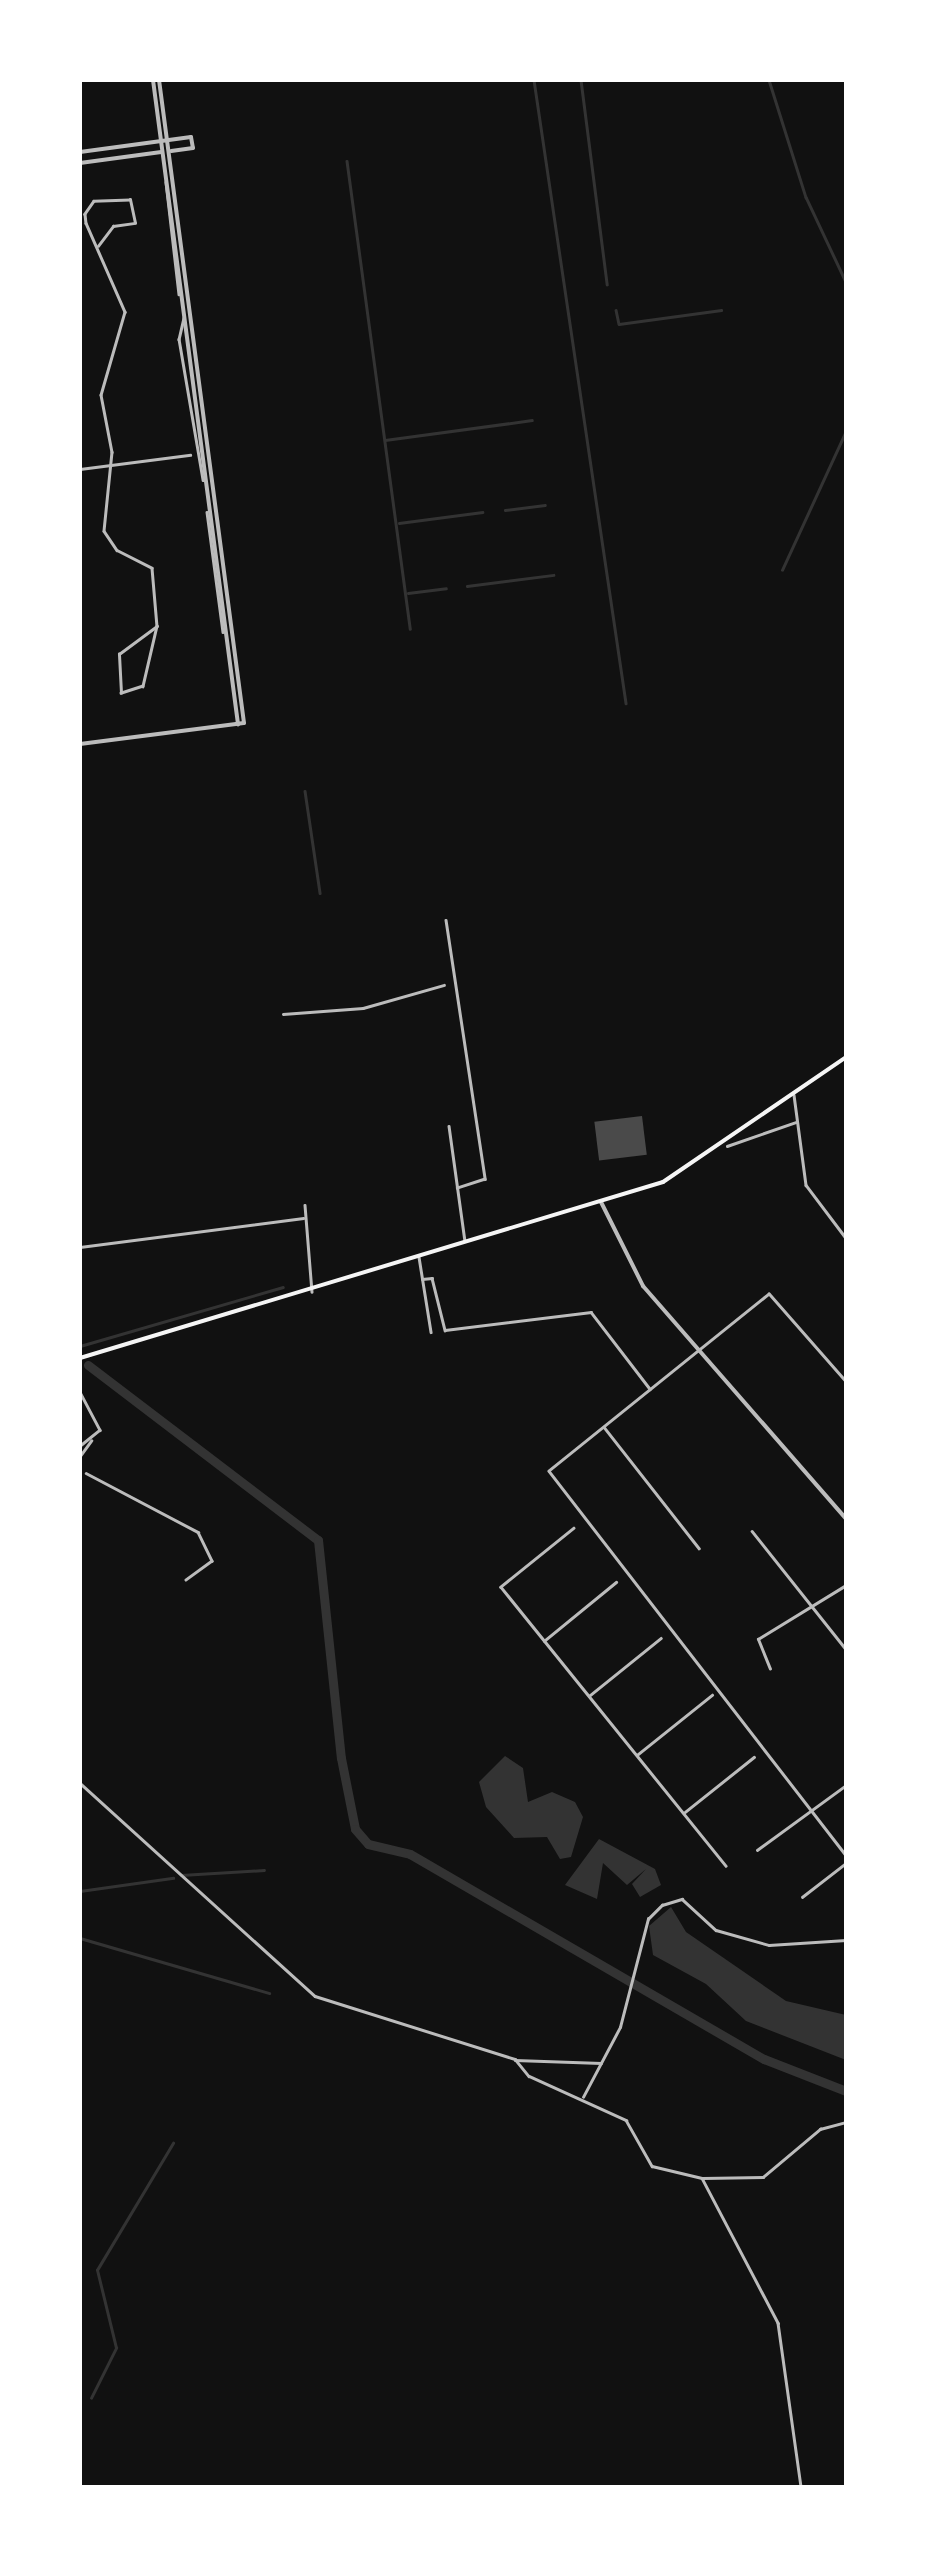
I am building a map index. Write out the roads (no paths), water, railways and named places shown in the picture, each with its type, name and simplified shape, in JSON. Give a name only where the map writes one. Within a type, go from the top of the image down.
[{"type":"main road","points":[[80,1358],[312,1292],[688,1172],[846,1057]]},
{"type":"street","points":[[156,80],[241,723]]},
{"type":"street","points":[[80,152],[191,137],[193,148],[80,163]]},
{"type":"street","points":[[166,151],[166,181],[241,723]]},
{"type":"street","points":[[98,246],[112,226],[136,223],[130,200],[89,205],[86,223],[125,312],[102,395],[110,465],[104,531],[118,550],[152,568],[158,626],[144,686],[121,693],[118,654],[158,626]]},
{"type":"street","points":[[80,469],[190,454]]},
{"type":"street","points":[[80,744],[241,723]]},
{"type":"street","points":[[446,920],[485,1179],[457,1188]]},
{"type":"street","points":[[282,1014],[363,1008],[444,984]]},
{"type":"street","points":[[794,1095],[806,1185],[846,1238]]},
{"type":"street","points":[[728,1146],[798,1122]]},
{"type":"street","points":[[449,1126],[466,1243]]},
{"type":"street","points":[[601,1202],[636,1277],[846,1519]]},
{"type":"street","points":[[306,1205],[303,1218],[312,1292]]},
{"type":"street","points":[[80,1247],[303,1218]]},
{"type":"street","points":[[419,1257],[430,1332]]},
{"type":"street","points":[[422,1279],[432,1278],[445,1330],[591,1312],[650,1389]]},
{"type":"street","points":[[846,1382],[769,1294],[549,1471],[815,1810],[846,1855]]},
{"type":"street","points":[[80,1392],[100,1430],[80,1456]]},
{"type":"street","points":[[604,1426],[699,1548]]},
{"type":"street","points":[[80,1446],[92,1439]]},
{"type":"street","points":[[80,1464],[86,1473],[198,1532],[212,1561],[186,1580]]},
{"type":"street","points":[[80,1483],[86,1473]]},
{"type":"street","points":[[574,1528],[501,1587],[726,1866]]},
{"type":"street","points":[[752,1531],[846,1649]]},
{"type":"street","points":[[544,1641],[616,1582]]},
{"type":"street","points":[[770,1669],[758,1640],[815,1609],[846,1585]]},
{"type":"street","points":[[589,1696],[661,1638]]},
{"type":"street","points":[[636,1756],[712,1695]]},
{"type":"street","points":[[684,1813],[754,1757]]},
{"type":"street","points":[[80,1783],[315,1996],[514,2060],[626,2120],[652,2166],[702,2178],[763,2177],[820,2130],[846,2122]]},
{"type":"street","points":[[757,1850],[846,1784]]},
{"type":"street","points":[[802,1897],[846,1863]]},
{"type":"street","points":[[582,2098],[602,2062],[636,1980],[648,1919],[677,1898],[726,1935],[807,1948],[846,1940]]},
{"type":"street","points":[[514,2060],[602,2062]]},
{"type":"street","points":[[702,2178],[778,2323],[801,2487]]},
{"type":"waterway","points":[[534,80],[626,703]]},
{"type":"waterway","points":[[581,80],[607,284]]},
{"type":"waterway","points":[[769,80],[806,197],[846,282]]},
{"type":"waterway","points":[[347,161],[410,629]]},
{"type":"waterway","points":[[616,310],[619,324],[721,310]]},
{"type":"waterway","points":[[385,440],[532,420]]},
{"type":"waterway","points":[[782,570],[846,431]]},
{"type":"waterway","points":[[505,510],[545,505]]},
{"type":"waterway","points":[[399,523],[482,512]]},
{"type":"waterway","points":[[467,586],[553,575]]},
{"type":"waterway","points":[[408,593],[446,588]]},
{"type":"waterway","points":[[305,791],[320,893]]},
{"type":"waterway","points":[[80,1346],[283,1287]]},
{"type":"waterway","points":[[88,1365],[318,1540],[341,1758],[355,1829],[368,1844],[410,1854],[764,2059],[846,2091]]},
{"type":"waterway","points":[[181,1875],[264,1870]]},
{"type":"waterway","points":[[80,1891],[173,1878]]},
{"type":"waterway","points":[[80,1938],[269,1993]]},
{"type":"waterway","points":[[91,2398],[116,2348],[97,2270],[173,2143]]}]
